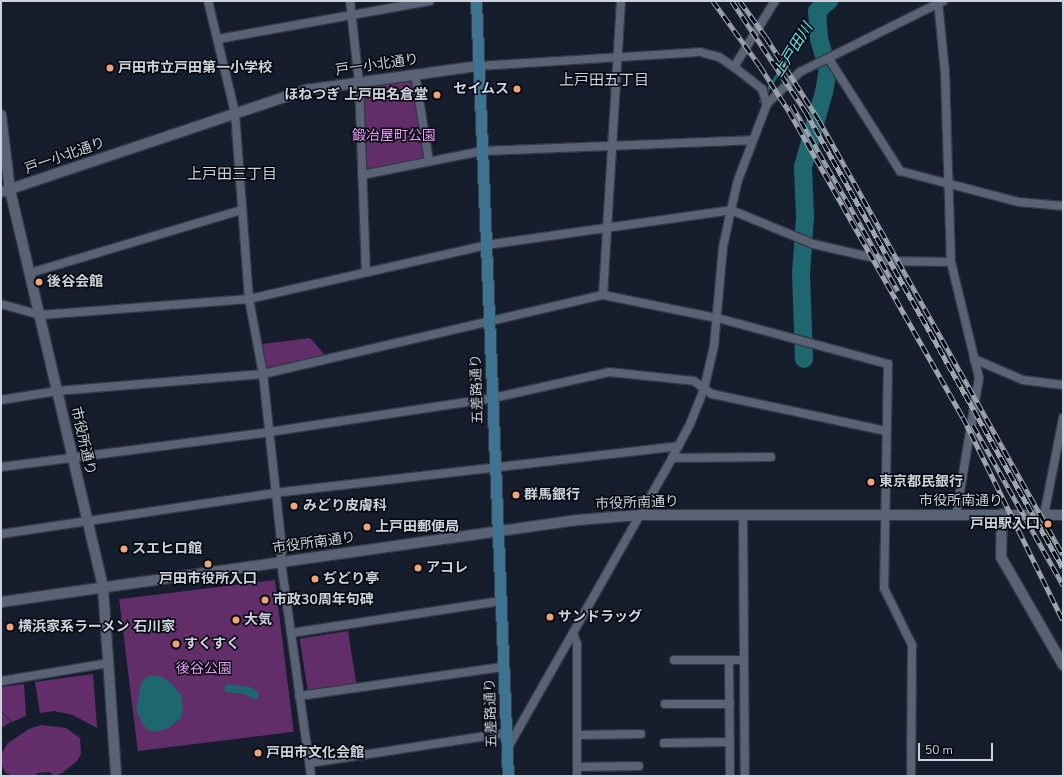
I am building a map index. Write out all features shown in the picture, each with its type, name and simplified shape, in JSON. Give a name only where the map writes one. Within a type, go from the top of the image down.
[{"type":"main road","name":"五差路通り","points":[[476,1],[508,776]]},
{"type":"street","points":[[208,1],[235,113],[249,299],[263,374],[274,493],[282,550],[281,562],[311,776]]},
{"type":"street","points":[[350,1],[359,82],[366,272]]},
{"type":"street","points":[[218,39],[430,1]]},
{"type":"street","points":[[603,295],[615,57],[621,1]]},
{"type":"street","points":[[734,67],[774,1]]},
{"type":"street","points":[[507,749],[672,458],[704,389],[718,319],[723,247],[731,210],[753,140],[767,102],[800,72],[940,2],[945,72],[951,262],[979,378],[956,515]]},
{"type":"street","name":"戸一小北通り","points":[[6,191],[305,90],[479,66],[700,52],[719,57],[734,67],[762,89],[767,102]]},
{"type":"street","points":[[828,59],[900,171],[1019,202],[1063,206]]},
{"type":"street","points":[[415,74],[430,161]]},
{"type":"street","name":"市役所通り","points":[[1,115],[6,191],[30,273],[103,588],[116,776]]},
{"type":"street","points":[[362,176],[482,150],[753,140]]},
{"type":"street","points":[[30,273],[242,210]]},
{"type":"street","points":[[1,304],[40,316],[249,299],[486,245],[731,210],[813,244],[887,261],[951,262]]},
{"type":"street","points":[[1,400],[57,391],[263,374],[603,295],[718,319],[888,364],[884,515],[884,588],[912,645],[911,776]]},
{"type":"street","points":[[974,359],[1023,380],[1063,385]]},
{"type":"street","points":[[1,468],[73,457],[269,432],[493,398],[609,372],[694,382],[712,394],[886,431]]},
{"type":"street","points":[[1044,515],[1063,418]]},
{"type":"street","points":[[1,534],[274,493],[678,446]]},
{"type":"street","points":[[672,458],[771,457]]},
{"type":"street","points":[[1002,514],[1001,557],[1063,665]]},
{"type":"street","name":"市役所南通り","points":[[1,602],[577,520],[640,515],[1063,515]]},
{"type":"street","points":[[743,515],[744,722],[747,744],[745,776]]},
{"type":"street","points":[[291,633],[501,601]]},
{"type":"street","points":[[573,633],[577,644],[577,776]]},
{"type":"street","points":[[674,660],[743,660]]},
{"type":"street","points":[[730,660],[730,776]]},
{"type":"street","points":[[1,681],[109,663]]},
{"type":"street","points":[[299,696],[504,667]]},
{"type":"street","points":[[665,704],[730,704]]},
{"type":"street","points":[[310,763],[506,733]]},
{"type":"street","points":[[577,735],[641,734]]},
{"type":"street","points":[[664,743],[730,742]]},
{"type":"street","points":[[577,767],[639,766]]},
{"type":"green space","name":"鍛冶屋町公園","points":[[413,81],[426,159],[365,171],[364,88]]},
{"type":"green space","points":[[310,338],[325,355],[266,369],[263,344]]},
{"type":"green space","name":"後谷公園","points":[[275,580],[294,732],[138,751],[119,599]]},
{"type":"green space","points":[[348,631],[356,683],[308,691],[300,639]]},
{"type":"green space","points":[[1,712],[11,722],[1,728]]},
{"type":"shaded area","points":[[93,674],[97,728],[73,715],[54,711],[40,713],[35,682]]},
{"type":"shaded area","points":[[147,676],[160,676],[170,682],[181,695],[183,710],[181,718],[167,729],[151,732],[144,726],[136,710],[141,683]]},
{"type":"shaded area","points":[[24,684],[26,716],[12,722],[1,711],[1,687]]},
{"type":"shaded area","points":[[226,684],[250,687],[257,691],[259,696],[255,700],[244,694],[227,692],[224,689]]},
{"type":"shaded area","points":[[41,725],[66,728],[80,738],[81,754],[77,761],[62,773],[54,776],[50,772],[37,773],[36,776],[13,776],[6,773],[1,764],[1,754],[8,743],[29,729]]},
{"type":"waterway","points":[[804,359],[801,274],[805,217],[803,167],[824,92],[828,70],[819,38],[817,11],[829,1]]},
{"type":"waterway","name":"上戸田川","points":[[760,101],[817,11]]},
{"type":"railway","points":[[713,1],[760,66],[789,111],[963,417],[1063,620]]},
{"type":"railway","points":[[732,1],[806,112],[1063,568]]},
{"type":"railway","points":[[740,1],[766,37],[819,120],[1063,554]]},
{"type":"railway","points":[[792,105],[898,291]]},
{"type":"railway","points":[[973,425],[1063,585]]},
{"type":"place","name":"戸田市立戸田第一小学校","points":[[110,68]]},
{"type":"place","name":"セイムス","points":[[517,89]]},
{"type":"place","name":"ほねつぎ 上戸田名倉堂","points":[[437,95]]},
{"type":"place","name":"後谷会館","points":[[39,282]]},
{"type":"place","name":"東京都民銀行","points":[[871,482]]},
{"type":"place","name":"群馬銀行","points":[[516,495]]},
{"type":"place","name":"みどり皮膚科","points":[[294,506]]},
{"type":"place","name":"戸田駅入口","points":[[1048,524]]},
{"type":"place","name":"上戸田郵便局","points":[[367,527]]},
{"type":"place","name":"スエヒロ館","points":[[124,549]]},
{"type":"place","name":"戸田市役所入口","points":[[208,564]]},
{"type":"place","name":"アコレ","points":[[418,568]]},
{"type":"place","name":"ぢどり亭","points":[[315,579]]},
{"type":"place","name":"市政30周年句碑","points":[[265,600]]},
{"type":"place","name":"サンドラッグ","points":[[550,617]]},
{"type":"place","name":"大気","points":[[236,620]]},
{"type":"place","name":"横浜家系ラーメン 石川家","points":[[10,627]]},
{"type":"place","name":"すくすく","points":[[176,644]]},
{"type":"place","name":"戸田市文化会館","points":[[258,753]]},
{"type":"district","name":"上戸田五丁目","points":[[604,81]]},
{"type":"district","name":"上戸田三丁目","points":[[232,175]]}]
